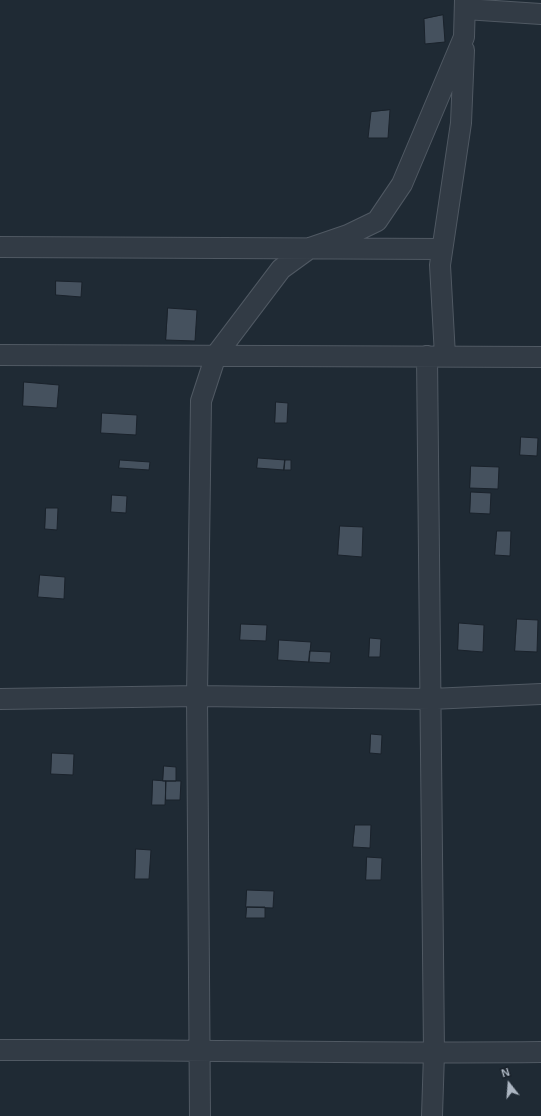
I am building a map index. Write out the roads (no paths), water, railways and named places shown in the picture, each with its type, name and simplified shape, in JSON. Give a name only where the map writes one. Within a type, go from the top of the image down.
[{"type":"street","points":[[432,1116],[434,1053],[431,699],[436,356],[440,265],[461,123],[465,4],[541,14]]},
{"type":"street","points":[[200,1116],[197,696],[201,401],[216,355],[281,269],[310,248],[348,235],[377,221],[402,184],[464,37]]},
{"type":"street","points":[[0,247],[442,249]]},
{"type":"street","points":[[0,356],[541,356]]},
{"type":"street","points":[[0,699],[197,696],[431,699],[541,694]]},
{"type":"street","points":[[0,1050],[200,1049],[434,1053],[541,1052]]}]
